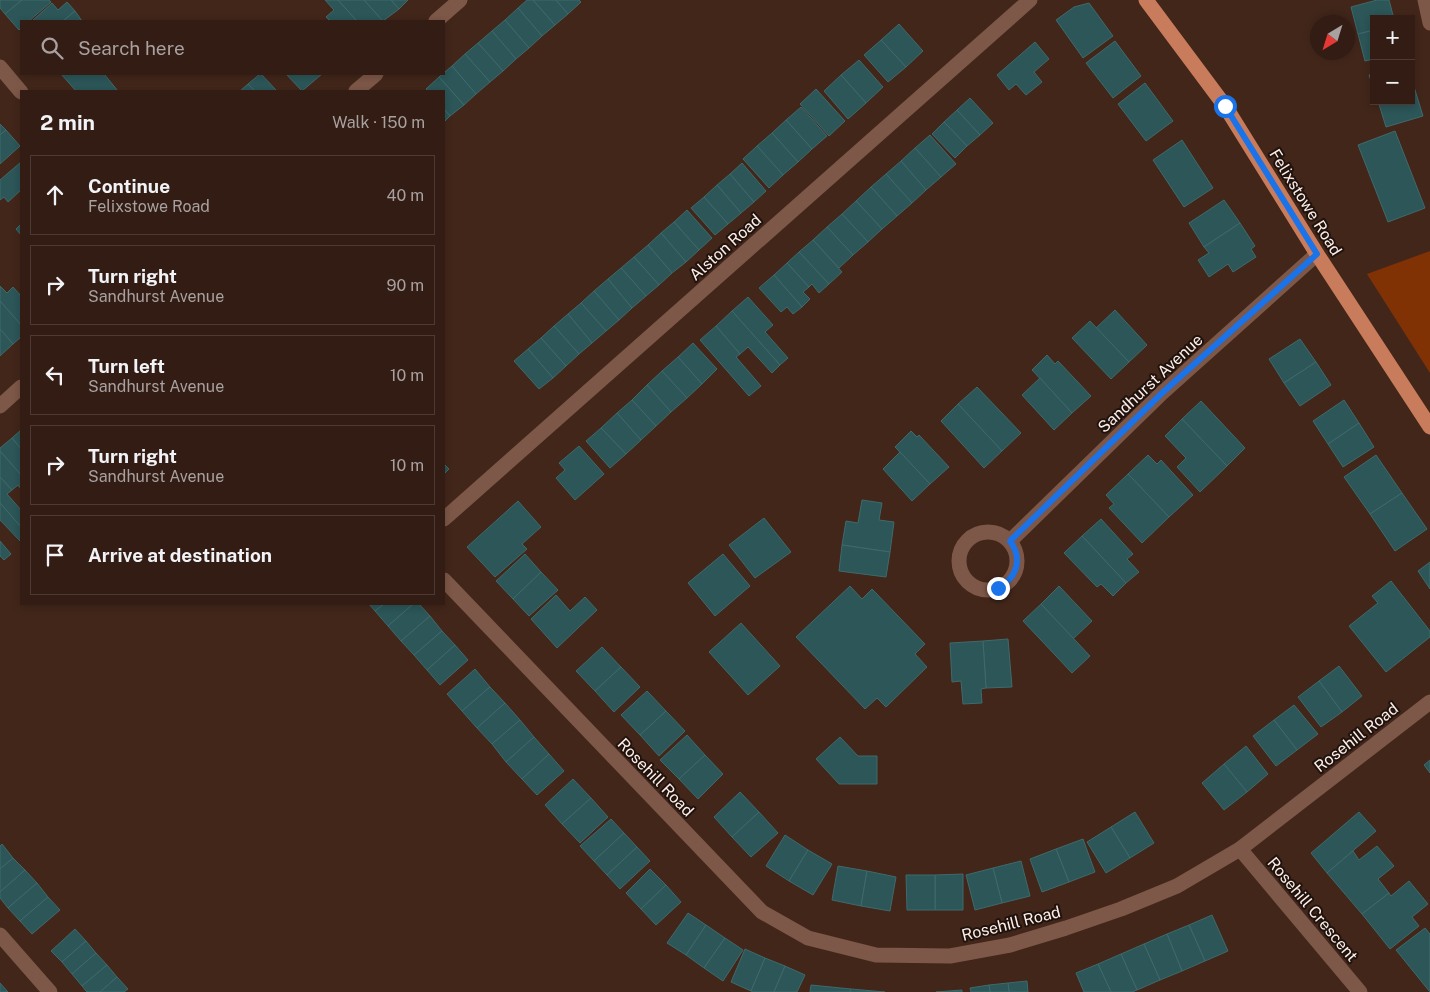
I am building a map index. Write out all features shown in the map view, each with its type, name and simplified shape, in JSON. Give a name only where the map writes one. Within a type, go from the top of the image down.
[{"type":"main road","name":"Felixstowe Road","points":[[1146,0],[1225,106],[1317,254],[1430,427]]},
{"type":"street","points":[[437,20],[460,0]]},
{"type":"street","name":"Alston Road","points":[[445,518],[1030,0]]},
{"type":"street","points":[[1425,0],[1430,23]]},
{"type":"street","points":[[0,67],[20,91]]},
{"type":"street","points":[[357,90],[375,75]]},
{"type":"street","name":"Sandhurst Avenue","points":[[1010,541],[1162,393],[1317,254]]},
{"type":"street","points":[[0,406],[20,388]]},
{"type":"street","name":"Rosehill Road","points":[[445,581],[762,912],[808,938],[876,955],[950,956],[1010,945],[1121,909],[1177,886],[1240,849],[1430,702]]},
{"type":"street","name":"Rosehill Crescent","points":[[1240,849],[1360,992]]},
{"type":"street","points":[[0,935],[50,992]]},
{"type":"shaded area","points":[[1430,251],[1430,373],[1367,274]]},
{"type":"building","points":[[0,0],[22,0],[5,14],[0,8]]},
{"type":"building","points":[[22,0],[49,0],[51,2],[30,20],[20,20],[19,30],[5,14]]},
{"type":"building","points":[[325,0],[338,0],[356,20],[329,20],[326,17],[334,10]]},
{"type":"building","points":[[338,0],[364,0],[382,20],[356,20]]},
{"type":"building","points":[[364,0],[391,0],[399,9],[382,20]]},
{"type":"building","points":[[391,0],[408,0],[399,9]]},
{"type":"building","points":[[527,0],[533,0],[555,25],[542,36],[518,8]]},
{"type":"building","points":[[533,0],[556,0],[568,14],[555,25]]},
{"type":"building","points":[[556,0],[579,0],[581,2],[568,14]]},
{"type":"building","points":[[1377,0],[1389,0],[1393,15],[1370,15],[1370,31],[1358,34],[1355,15],[1353,15],[1351,7]]},
{"type":"building","points":[[67,2],[75,11],[64,20],[33,20],[52,3],[58,10]]},
{"type":"building","points":[[1089,3],[1113,36],[1083,58],[1056,20],[1074,7]]},
{"type":"building","points":[[518,8],[542,36],[529,48],[505,20]]},
{"type":"building","points":[[75,11],[81,20],[64,20]]},
{"type":"building","points":[[505,20],[529,48],[516,59],[492,31]]},
{"type":"building","points":[[899,24],[923,51],[906,67],[881,40]]},
{"type":"building","points":[[492,31],[516,59],[503,71],[478,43]]},
{"type":"building","points":[[1370,31],[1370,60],[1365,61],[1358,34]]},
{"type":"building","points":[[881,40],[906,67],[888,82],[864,55]]},
{"type":"building","points":[[1115,41],[1141,76],[1113,98],[1086,63]]},
{"type":"building","points":[[1035,42],[1049,59],[1034,72],[1042,82],[1026,95],[1016,84],[1009,90],[997,75]]},
{"type":"building","points":[[478,43],[503,71],[490,82],[465,54]]},
{"type":"building","points":[[465,54],[490,82],[476,94],[452,66]]},
{"type":"building","points":[[859,60],[883,87],[866,103],[841,75]]},
{"type":"building","points":[[452,66],[476,94],[464,105],[439,77],[445,75],[445,72]]},
{"type":"building","points":[[62,75],[105,75],[117,90],[75,90]]},
{"type":"building","points":[[259,75],[262,75],[276,90],[254,90],[248,84]]},
{"type":"building","points":[[287,75],[321,75],[303,90]]},
{"type":"building","points":[[841,75],[866,103],[848,119],[824,91]]},
{"type":"building","points":[[439,77],[464,105],[450,116],[445,110],[445,90],[426,89]]},
{"type":"building","points":[[1145,83],[1173,121],[1146,141],[1118,104]]},
{"type":"building","points":[[248,84],[254,90],[241,90]]},
{"type":"building","points":[[816,89],[845,121],[829,136],[800,104]]},
{"type":"building","points":[[1415,90],[1423,116],[1386,127],[1379,105],[1415,105]]},
{"type":"building","points":[[970,98],[993,123],[980,135],[957,110]]},
{"type":"building","points":[[801,107],[827,136],[812,149],[786,120]]},
{"type":"building","points":[[445,110],[450,116],[445,121]]},
{"type":"building","points":[[957,110],[980,135],[967,146],[944,122]]},
{"type":"building","points":[[786,120],[812,149],[798,162],[772,133]]},
{"type":"building","points":[[944,122],[967,146],[955,158],[932,134]]},
{"type":"building","points":[[0,124],[6,130],[0,135]]},
{"type":"building","points":[[6,130],[20,146],[0,164],[0,135]]},
{"type":"building","points":[[1395,131],[1425,208],[1388,222],[1358,145]]},
{"type":"building","points":[[772,133],[798,162],[783,175],[757,146]]},
{"type":"building","points":[[930,135],[956,164],[941,177],[915,148]]},
{"type":"building","points":[[1182,140],[1213,188],[1184,207],[1153,160]]},
{"type":"building","points":[[757,146],[783,175],[769,188],[743,159]]},
{"type":"building","points":[[915,148],[941,177],[926,190],[901,161]]},
{"type":"building","points":[[901,161],[926,190],[912,203],[886,174]]},
{"type":"building","points":[[20,163],[20,191],[8,202],[4,197],[0,200],[0,180]]},
{"type":"building","points":[[742,163],[766,191],[754,202],[730,174]]},
{"type":"building","points":[[730,174],[754,202],[741,213],[717,185]]},
{"type":"building","points":[[886,174],[912,203],[897,216],[871,187]]},
{"type":"building","points":[[717,185],[741,213],[728,224],[704,197]]},
{"type":"building","points":[[871,187],[897,216],[882,229],[856,201]]},
{"type":"building","points":[[704,197],[728,224],[715,235],[691,208]]},
{"type":"building","points":[[1224,200],[1240,223],[1204,247],[1189,223]]},
{"type":"building","points":[[856,201],[882,229],[868,242],[842,214]]},
{"type":"building","points":[[687,210],[712,238],[699,250],[674,222]]},
{"type":"building","points":[[842,214],[868,242],[853,255],[827,227]]},
{"type":"building","points":[[674,222],[699,250],[686,262],[661,233]]},
{"type":"building","points":[[1240,223],[1255,246],[1251,249],[1256,257],[1233,272],[1228,264],[1209,277],[1198,260],[1209,253],[1204,247]]},
{"type":"building","points":[[20,225],[20,234],[16,229]]},
{"type":"building","points":[[827,227],[853,255],[839,268],[813,240]]},
{"type":"building","points":[[661,233],[686,262],[672,273],[648,245]]},
{"type":"building","points":[[813,240],[842,272],[829,284],[799,252]]},
{"type":"building","points":[[648,245],[672,273],[659,285],[634,257]]},
{"type":"building","points":[[799,252],[829,284],[819,293],[812,284],[809,287],[787,263]]},
{"type":"building","points":[[634,257],[659,285],[646,296],[621,268]]},
{"type":"building","points":[[787,263],[809,287],[803,292],[810,299],[802,307],[774,275]]},
{"type":"building","points":[[621,268],[646,296],[632,308],[608,279]]},
{"type":"building","points":[[774,275],[802,307],[793,314],[787,307],[781,312],[759,288]]},
{"type":"building","points":[[608,279],[632,308],[619,320],[594,291]]},
{"type":"building","points":[[0,286],[7,293],[13,287],[20,295],[20,324],[0,301]]},
{"type":"building","points":[[594,291],[619,320],[606,331],[581,303]]},
{"type":"building","points":[[748,297],[773,325],[765,332],[788,358],[780,365],[732,311]]},
{"type":"building","points":[[0,301],[20,324],[20,338],[13,344],[0,329]]},
{"type":"building","points":[[581,303],[606,331],[592,343],[568,314]]},
{"type":"building","points":[[1115,310],[1147,345],[1129,362],[1096,328]]},
{"type":"building","points":[[732,311],[780,365],[772,373],[748,347],[740,354],[716,326]]},
{"type":"building","points":[[568,314],[592,343],[579,354],[554,326]]},
{"type":"building","points":[[1090,321],[1129,362],[1111,379],[1072,338]]},
{"type":"building","points":[[554,326],[579,354],[566,366],[541,338]]},
{"type":"building","points":[[716,326],[740,354],[736,357],[761,386],[749,396],[700,340]]},
{"type":"building","points":[[0,329],[13,344],[0,356]]},
{"type":"building","points":[[541,338],[566,366],[553,378],[528,349]]},
{"type":"building","points":[[1300,339],[1316,362],[1284,383],[1269,359]]},
{"type":"building","points":[[693,343],[717,369],[702,384],[678,357]]},
{"type":"building","points":[[528,349],[553,378],[539,389],[514,361]]},
{"type":"building","points":[[1047,355],[1055,364],[1058,361],[1091,396],[1072,413],[1032,370]]},
{"type":"building","points":[[678,357],[702,384],[687,398],[662,371]]},
{"type":"building","points":[[1316,362],[1331,385],[1300,406],[1284,383]]},
{"type":"building","points":[[662,371],[687,398],[671,412],[647,385]]},
{"type":"building","points":[[1040,378],[1072,413],[1054,430],[1022,395]]},
{"type":"building","points":[[647,385],[671,412],[656,426],[632,400]]},
{"type":"building","points":[[977,387],[1021,433],[1002,451],[958,404]]},
{"type":"building","points":[[632,400],[656,426],[641,440],[617,413]]},
{"type":"building","points":[[1344,400],[1359,423],[1328,444],[1313,421]]},
{"type":"building","points":[[1201,401],[1245,448],[1227,466],[1182,419]]},
{"type":"building","points":[[958,404],[1002,451],[984,468],[941,421]]},
{"type":"building","points":[[617,413],[641,440],[626,454],[601,428]]},
{"type":"building","points":[[1182,419],[1227,466],[1200,492],[1177,467],[1186,458],[1165,436]]},
{"type":"building","points":[[1359,423],[1374,447],[1343,467],[1328,444]]},
{"type":"building","points":[[601,428],[626,454],[610,468],[586,441]]},
{"type":"building","points":[[20,431],[20,448],[12,438]]},
{"type":"building","points":[[911,431],[917,437],[919,435],[949,467],[930,484],[895,447]]},
{"type":"building","points":[[12,438],[20,448],[20,474],[0,451],[0,448]]},
{"type":"building","points":[[579,446],[604,474],[575,500],[556,478],[565,470],[559,463]]},
{"type":"building","points":[[0,451],[20,474],[20,488],[18,485],[12,490],[0,477]]},
{"type":"building","points":[[900,452],[930,484],[912,501],[883,469]]},
{"type":"building","points":[[1148,455],[1157,464],[1161,460],[1193,495],[1169,517],[1128,474]]},
{"type":"building","points":[[1376,455],[1402,493],[1370,514],[1344,477]]},
{"type":"building","points":[[445,465],[449,469],[445,473]]},
{"type":"building","points":[[1128,474],[1169,517],[1142,543],[1109,508],[1114,504],[1106,495]]},
{"type":"building","points":[[0,477],[12,490],[7,494],[20,509],[20,526],[0,503]]},
{"type":"building","points":[[1402,493],[1427,529],[1395,551],[1370,514]]},
{"type":"building","points":[[862,500],[882,503],[879,520],[894,522],[890,552],[842,545],[846,521],[858,523]]},
{"type":"building","points":[[518,501],[541,527],[522,544],[527,549],[495,577],[467,547]]},
{"type":"building","points":[[0,503],[20,526],[20,541],[0,520]]},
{"type":"building","points":[[764,518],[791,552],[755,578],[729,545]]},
{"type":"building","points":[[1101,519],[1133,554],[1127,559],[1139,572],[1126,583],[1082,536]]},
{"type":"building","points":[[1082,536],[1126,583],[1113,596],[1101,584],[1097,587],[1064,553]]},
{"type":"building","points":[[0,541],[11,554],[4,560],[0,556]]},
{"type":"building","points":[[842,545],[890,552],[886,577],[839,571]]},
{"type":"building","points":[[525,554],[541,572],[513,599],[496,581]]},
{"type":"building","points":[[723,554],[750,586],[715,616],[688,583]]},
{"type":"building","points":[[1430,562],[1430,589],[1418,571]]},
{"type":"building","points":[[541,572],[558,590],[529,616],[513,599]]},
{"type":"building","points":[[1391,581],[1430,631],[1430,637],[1386,672],[1349,626],[1378,603],[1372,596]]},
{"type":"building","points":[[850,586],[862,599],[872,589],[925,644],[915,654],[927,667],[886,707],[877,698],[865,709],[796,637]]},
{"type":"building","points":[[1059,586],[1092,621],[1073,639],[1041,604]]},
{"type":"building","points":[[556,595],[570,611],[585,597],[597,610],[557,648],[531,619]]},
{"type":"building","points":[[1041,604],[1090,656],[1072,673],[1023,621]]},
{"type":"building","points":[[370,605],[383,605],[375,611]]},
{"type":"building","points":[[383,605],[412,605],[388,626],[375,611]]},
{"type":"building","points":[[412,605],[420,605],[430,616],[401,641],[388,626]]},
{"type":"building","points":[[430,616],[442,631],[414,655],[401,641]]},
{"type":"building","points":[[741,623],[780,666],[748,695],[709,652]]},
{"type":"building","points":[[442,631],[455,645],[427,670],[414,655]]},
{"type":"building","points":[[1008,639],[1012,687],[986,688],[983,641]]},
{"type":"building","points":[[983,641],[986,688],[981,689],[982,703],[963,704],[961,681],[952,682],[950,643]]},
{"type":"building","points":[[455,645],[468,660],[440,685],[427,670]]},
{"type":"building","points":[[602,647],[621,667],[595,691],[576,671]]},
{"type":"building","points":[[1339,666],[1362,696],[1342,712],[1319,681]]},
{"type":"building","points":[[621,667],[640,687],[614,712],[595,691]]},
{"type":"building","points":[[475,669],[490,687],[462,711],[447,694]]},
{"type":"building","points":[[1319,681],[1342,712],[1321,727],[1298,697]]},
{"type":"building","points":[[490,687],[505,703],[477,728],[462,711]]},
{"type":"building","points":[[647,691],[666,711],[640,735],[621,715]]},
{"type":"building","points":[[505,703],[520,720],[492,744],[477,728]]},
{"type":"building","points":[[1294,705],[1318,734],[1297,750],[1274,720]]},
{"type":"building","points":[[666,711],[685,731],[659,756],[640,735]]},
{"type":"building","points":[[520,720],[534,737],[506,762],[492,744]]},
{"type":"building","points":[[1274,720],[1297,750],[1276,766],[1253,736]]},
{"type":"building","points":[[687,735],[705,755],[679,779],[660,760]]},
{"type":"building","points":[[534,737],[549,754],[522,779],[506,762]]},
{"type":"building","points":[[840,737],[858,756],[877,756],[877,784],[839,784],[816,759]]},
{"type":"building","points":[[1246,746],[1268,774],[1247,792],[1224,764]]},
{"type":"building","points":[[549,754],[564,771],[537,795],[522,779]]},
{"type":"building","points":[[705,755],[723,774],[698,799],[679,779]]},
{"type":"building","points":[[1430,760],[1430,773],[1424,765]]},
{"type":"building","points":[[1224,764],[1247,792],[1224,810],[1202,783]]},
{"type":"building","points":[[573,779],[591,798],[562,824],[545,805]]},
{"type":"building","points":[[740,792],[759,812],[732,837],[714,817]]},
{"type":"building","points":[[591,798],[608,817],[580,843],[562,824]]},
{"type":"building","points":[[759,812],[778,833],[751,857],[732,837]]},
{"type":"building","points":[[1135,812],[1154,843],[1130,858],[1111,827]]},
{"type":"building","points":[[1359,812],[1376,831],[1327,873],[1311,853]]},
{"type":"building","points":[[611,819],[624,833],[594,861],[580,846]]},
{"type":"building","points":[[1111,827],[1130,858],[1106,873],[1087,842]]},
{"type":"building","points":[[624,833],[637,847],[607,875],[594,861]]},
{"type":"building","points":[[785,835],[808,850],[789,881],[766,866]]},
{"type":"building","points":[[1083,839],[1095,872],[1069,882],[1056,849]]},
{"type":"building","points":[[2,844],[13,858],[0,869],[0,846]]},
{"type":"building","points":[[1377,846],[1394,866],[1378,879],[1389,893],[1362,914],[1327,873],[1353,851],[1359,860]]},
{"type":"building","points":[[637,847],[650,861],[620,889],[607,875]]},
{"type":"building","points":[[1056,849],[1069,882],[1042,892],[1030,859]]},
{"type":"building","points":[[808,850],[832,864],[813,895],[789,881]]},
{"type":"building","points":[[13,858],[25,870],[0,892],[0,869]]},
{"type":"building","points":[[1021,861],[1030,896],[1002,903],[993,868]]},
{"type":"building","points":[[838,866],[867,871],[861,906],[832,900]]},
{"type":"building","points":[[993,868],[1002,903],[975,910],[966,875]]},
{"type":"building","points":[[650,869],[666,885],[641,909],[626,893]]},
{"type":"building","points":[[25,870],[37,883],[8,908],[0,898],[0,892]]},
{"type":"building","points":[[867,871],[896,877],[890,911],[861,906]]},
{"type":"building","points":[[963,874],[963,910],[935,910],[935,875]]},
{"type":"building","points":[[906,875],[935,875],[935,910],[907,910]]},
{"type":"building","points":[[1409,881],[1428,904],[1412,917],[1419,926],[1390,949],[1362,914],[1389,893],[1391,896]]},
{"type":"building","points":[[37,883],[48,897],[20,921],[8,908]]},
{"type":"building","points":[[666,885],[681,902],[656,925],[641,909]]},
{"type":"building","points":[[48,897],[60,910],[32,934],[20,921]]},
{"type":"building","points":[[688,913],[706,925],[686,955],[667,943]]},
{"type":"building","points":[[1212,915],[1228,951],[1205,961],[1189,925]]},
{"type":"building","points":[[706,925],[725,938],[704,968],[686,955]]},
{"type":"building","points":[[1189,925],[1205,961],[1182,971],[1167,934]]},
{"type":"building","points":[[1425,928],[1430,934],[1430,992],[1396,950]]},
{"type":"building","points":[[75,929],[86,941],[62,962],[51,951]]},
{"type":"building","points":[[1167,934],[1182,971],[1160,980],[1144,944]]},
{"type":"building","points":[[725,938],[743,950],[723,981],[704,968]]},
{"type":"building","points":[[86,941],[96,953],[72,974],[62,962]]},
{"type":"building","points":[[1144,944],[1160,980],[1137,990],[1121,954]]},
{"type":"building","points":[[745,949],[765,958],[751,991],[731,982]]},
{"type":"building","points":[[96,953],[107,965],[82,986],[72,974]]},
{"type":"building","points":[[1121,954],[1137,990],[1132,992],[1111,992],[1098,964]]},
{"type":"building","points":[[765,958],[785,966],[774,992],[753,992],[751,991]]},
{"type":"building","points":[[1098,964],[1111,992],[1084,992],[1076,973]]},
{"type":"building","points":[[107,965],[117,977],[100,992],[87,992],[82,986]]},
{"type":"building","points":[[785,966],[805,975],[797,992],[774,992]]},
{"type":"building","points":[[117,977],[128,989],[124,992],[100,992]]},
{"type":"building","points":[[1027,981],[1028,992],[1009,992],[1008,983]]},
{"type":"building","points":[[0,983],[8,992],[0,992]]},
{"type":"building","points":[[1008,983],[1009,992],[990,992],[989,985]]},
{"type":"building","points":[[811,985],[851,989],[850,992],[810,992]]},
{"type":"building","points":[[989,985],[990,992],[971,992],[970,988]]},
{"type":"building","points":[[851,989],[885,992],[850,992]]},
{"type":"building","points":[[962,990],[962,992],[936,992]]},
{"type":"route","points":[[998,588],[1006,584],[1013,577],[1017,568],[1018,558],[1016,549],[1010,541],[1162,393],[1317,254],[1225,106]]}]
